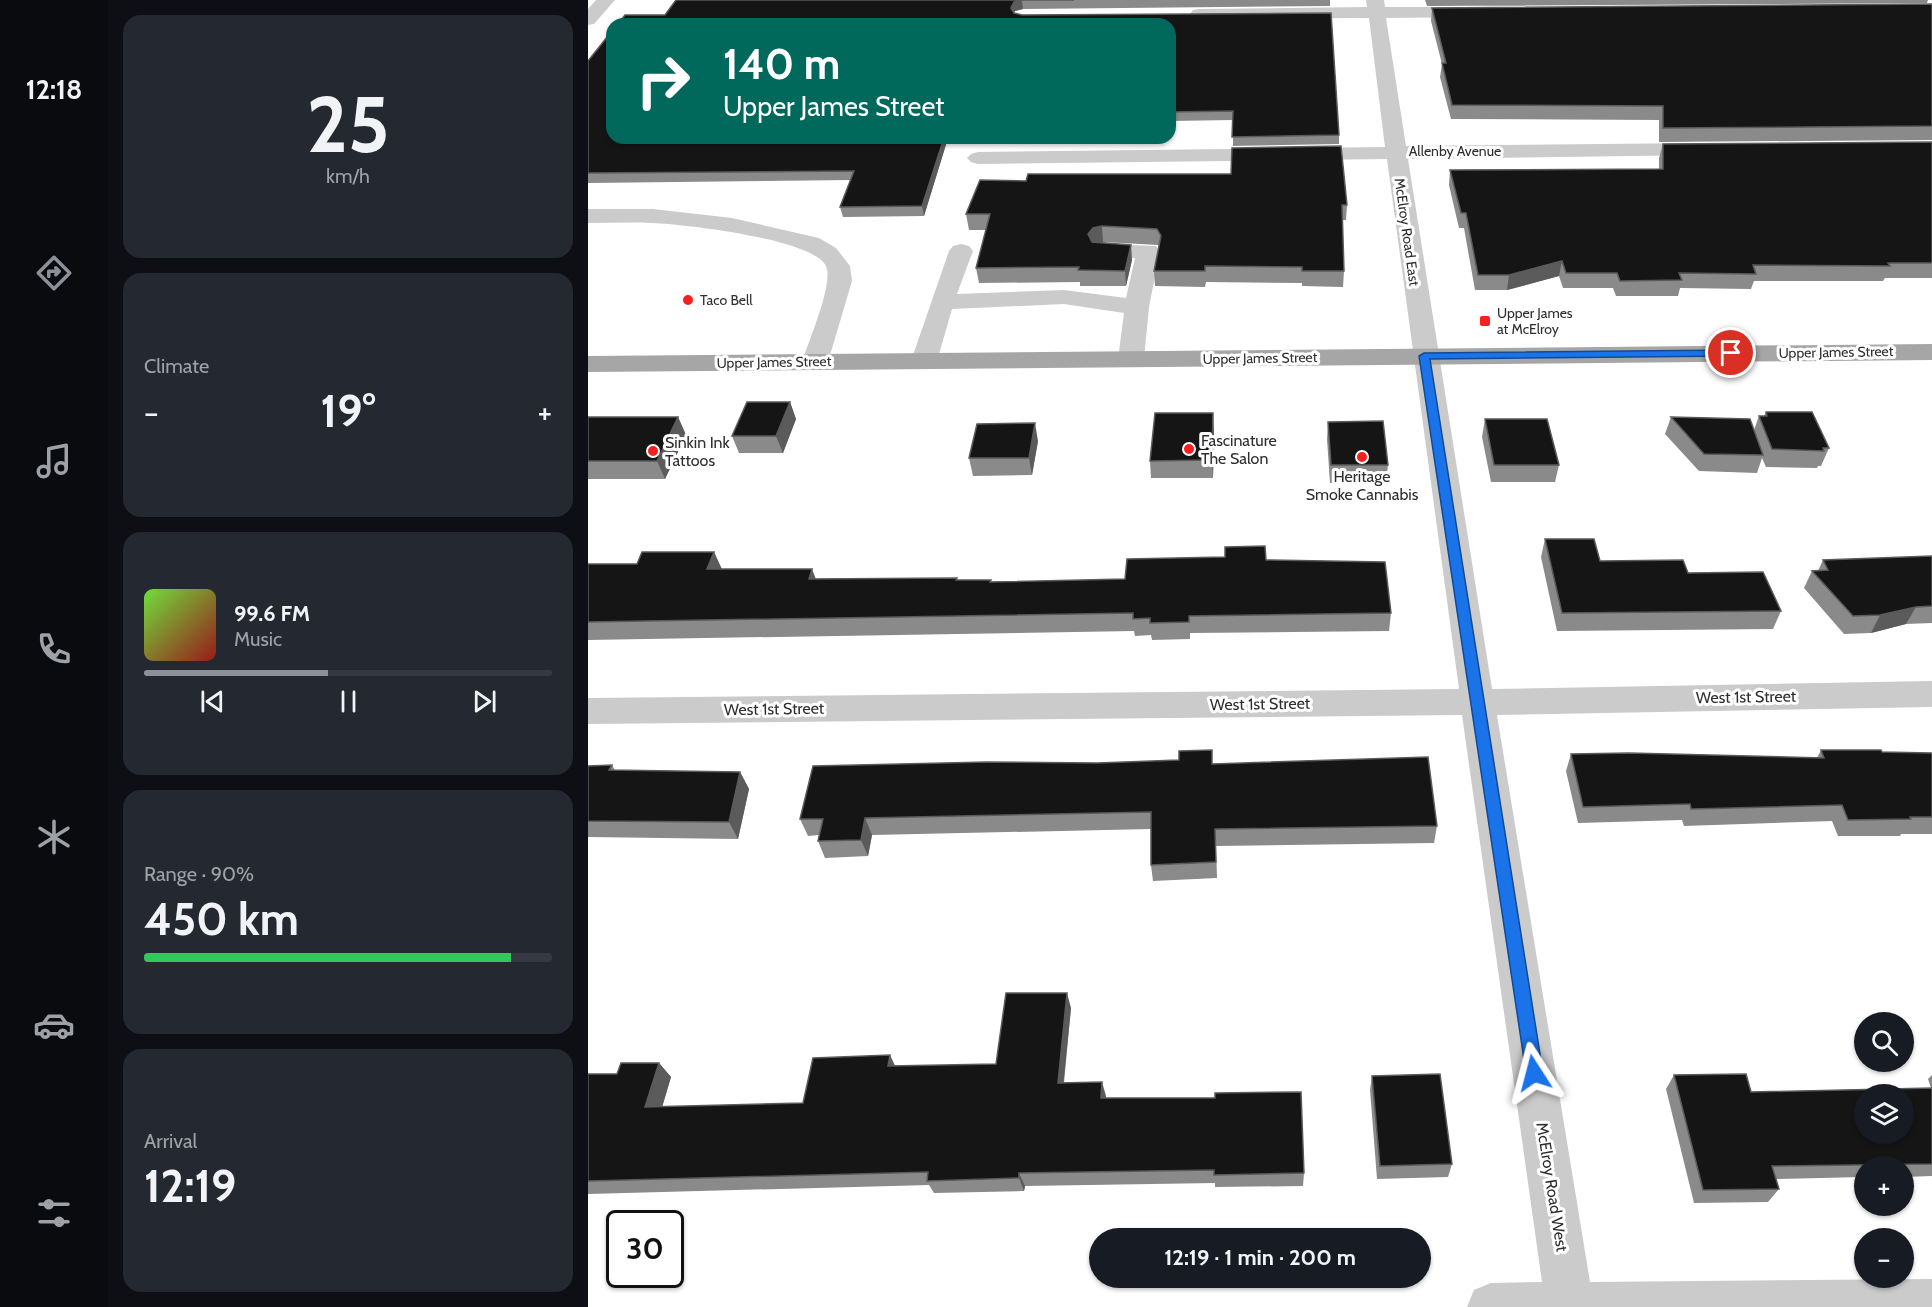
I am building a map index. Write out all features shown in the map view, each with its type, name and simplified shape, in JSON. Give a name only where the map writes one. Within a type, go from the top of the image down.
[{"type":"main road","name":"Upper James Street","points":[[588,364],[1932,352]]},
{"type":"street","points":[[588,20],[606,0]]},
{"type":"street","points":[[1176,14],[1376,6],[1495,12]]},
{"type":"street","name":"McElroy Road East","points":[[1376,6],[1424,356]]},
{"type":"street","name":"Allenby Avenue","points":[[978,158],[1729,149]]},
{"type":"street","points":[[588,216],[653,216],[732,225],[811,243],[828,253],[838,266],[840,281],[815,362]]},
{"type":"street","points":[[924,361],[961,251]]},
{"type":"street","points":[[1103,251],[1148,251],[1137,307],[1131,359]]},
{"type":"street","points":[[942,302],[1064,297],[1137,307]]},
{"type":"street","name":"McElroy Road West","points":[[1424,356],[1570,1306]]},
{"type":"street","name":"West 1st Street","points":[[588,711],[1478,702],[1932,694]]},
{"type":"street","points":[[1491,1307],[1932,1303]]},
{"type":"building","points":[[676,0],[1022,0],[1014,2],[1011,8],[1014,13],[1022,15],[1331,13],[1339,135],[1232,137],[1233,111],[1176,112],[1176,18],[623,18],[625,15],[665,15]]},
{"type":"building","points":[[1932,4],[1932,126],[1663,128],[1663,106],[1452,105],[1442,63],[1446,63],[1432,8]]},
{"type":"building","points":[[606,38],[606,144],[942,144],[922,206],[840,207],[854,171],[588,173],[588,61]]},
{"type":"building","points":[[1932,142],[1932,263],[1888,263],[1890,266],[1753,265],[1756,274],[1679,273],[1682,280],[1620,281],[1617,273],[1566,273],[1562,261],[1509,275],[1478,275],[1466,213],[1461,213],[1450,170],[1663,169],[1663,144]]},
{"type":"building","points":[[1341,146],[1347,205],[1342,205],[1344,271],[1302,271],[1302,267],[1205,266],[1205,271],[1154,271],[1161,236],[1157,229],[1102,226],[1093,228],[1088,234],[1092,242],[1131,245],[1125,271],[1078,270],[1079,267],[976,268],[990,214],[966,214],[980,180],[1026,181],[1028,174],[1231,174],[1232,148]]},
{"type":"building","points":[[747,402],[790,402],[776,436],[732,436]]},
{"type":"building","points":[[1766,412],[1812,412],[1829,448],[1823,448],[1824,451],[1772,449],[1759,416],[1767,416]]},
{"type":"building","points":[[1155,413],[1213,413],[1212,460],[1150,461]]},
{"type":"building","points":[[588,417],[678,417],[657,461],[588,461]]},
{"type":"building","points":[[1671,417],[1750,419],[1763,455],[1704,454]]},
{"type":"building","points":[[1485,419],[1547,419],[1559,465],[1494,465]]},
{"type":"building","points":[[1383,421],[1388,465],[1331,465],[1328,422]]},
{"type":"building","points":[[1035,423],[1029,458],[969,458],[977,424]]},
{"type":"building","points":[[1545,539],[1594,539],[1600,561],[1683,560],[1688,573],[1763,572],[1781,611],[1562,613]]},
{"type":"building","points":[[1265,546],[1266,560],[1385,562],[1391,613],[1189,616],[1189,622],[1150,623],[1150,618],[1133,619],[1133,613],[588,622],[588,564],[637,564],[642,552],[714,552],[707,569],[812,569],[809,579],[957,578],[956,580],[991,580],[990,582],[1125,579],[1127,559],[1225,557],[1225,547]]},
{"type":"building","points":[[1932,556],[1932,606],[1880,615],[1853,616],[1812,571],[1828,570],[1823,560]]},
{"type":"building","points":[[1212,750],[1212,764],[1428,757],[1437,826],[1215,829],[1216,862],[1151,865],[1151,812],[865,818],[861,840],[818,841],[823,819],[800,819],[813,766],[1179,760],[1179,751]]},
{"type":"building","points":[[1821,750],[1932,753],[1932,817],[1848,820],[1842,805],[1691,809],[1690,804],[1583,807],[1571,754],[1629,753],[1824,758]]},
{"type":"building","points":[[612,765],[609,770],[740,772],[729,822],[588,821],[588,766]]},
{"type":"building","points":[[1006,993],[1067,993],[1058,1083],[1102,1082],[1101,1098],[1215,1098],[1215,1093],[1301,1092],[1304,1173],[1214,1175],[1214,1170],[1019,1173],[1019,1178],[927,1181],[928,1172],[588,1181],[588,1074],[617,1074],[621,1063],[659,1063],[645,1107],[803,1103],[813,1058],[890,1055],[888,1066],[996,1064]]},
{"type":"building","points":[[1440,1074],[1452,1164],[1380,1166],[1372,1076]]},
{"type":"building","points":[[1746,1074],[1751,1092],[1854,1090],[1854,1144],[1914,1144],[1914,1088],[1932,1088],[1932,1164],[1914,1164],[1914,1156],[1854,1156],[1854,1165],[1772,1166],[1779,1189],[1703,1190],[1674,1075]]},
{"type":"place","name":"Taco Bell","points":[[688,300]]},
{"type":"place","name":"Upper James at McElroy","points":[[1485,321]]},
{"type":"place","name":"Fascinature The Salon","points":[[1189,449]]},
{"type":"place","name":"Sinkin Ink Tattoos","points":[[653,451]]},
{"type":"place","name":"Heritage Smoke Cannabis","points":[[1362,457]]},
{"type":"route","points":[[1534,1073],[1424,356],[1731,353]]}]
